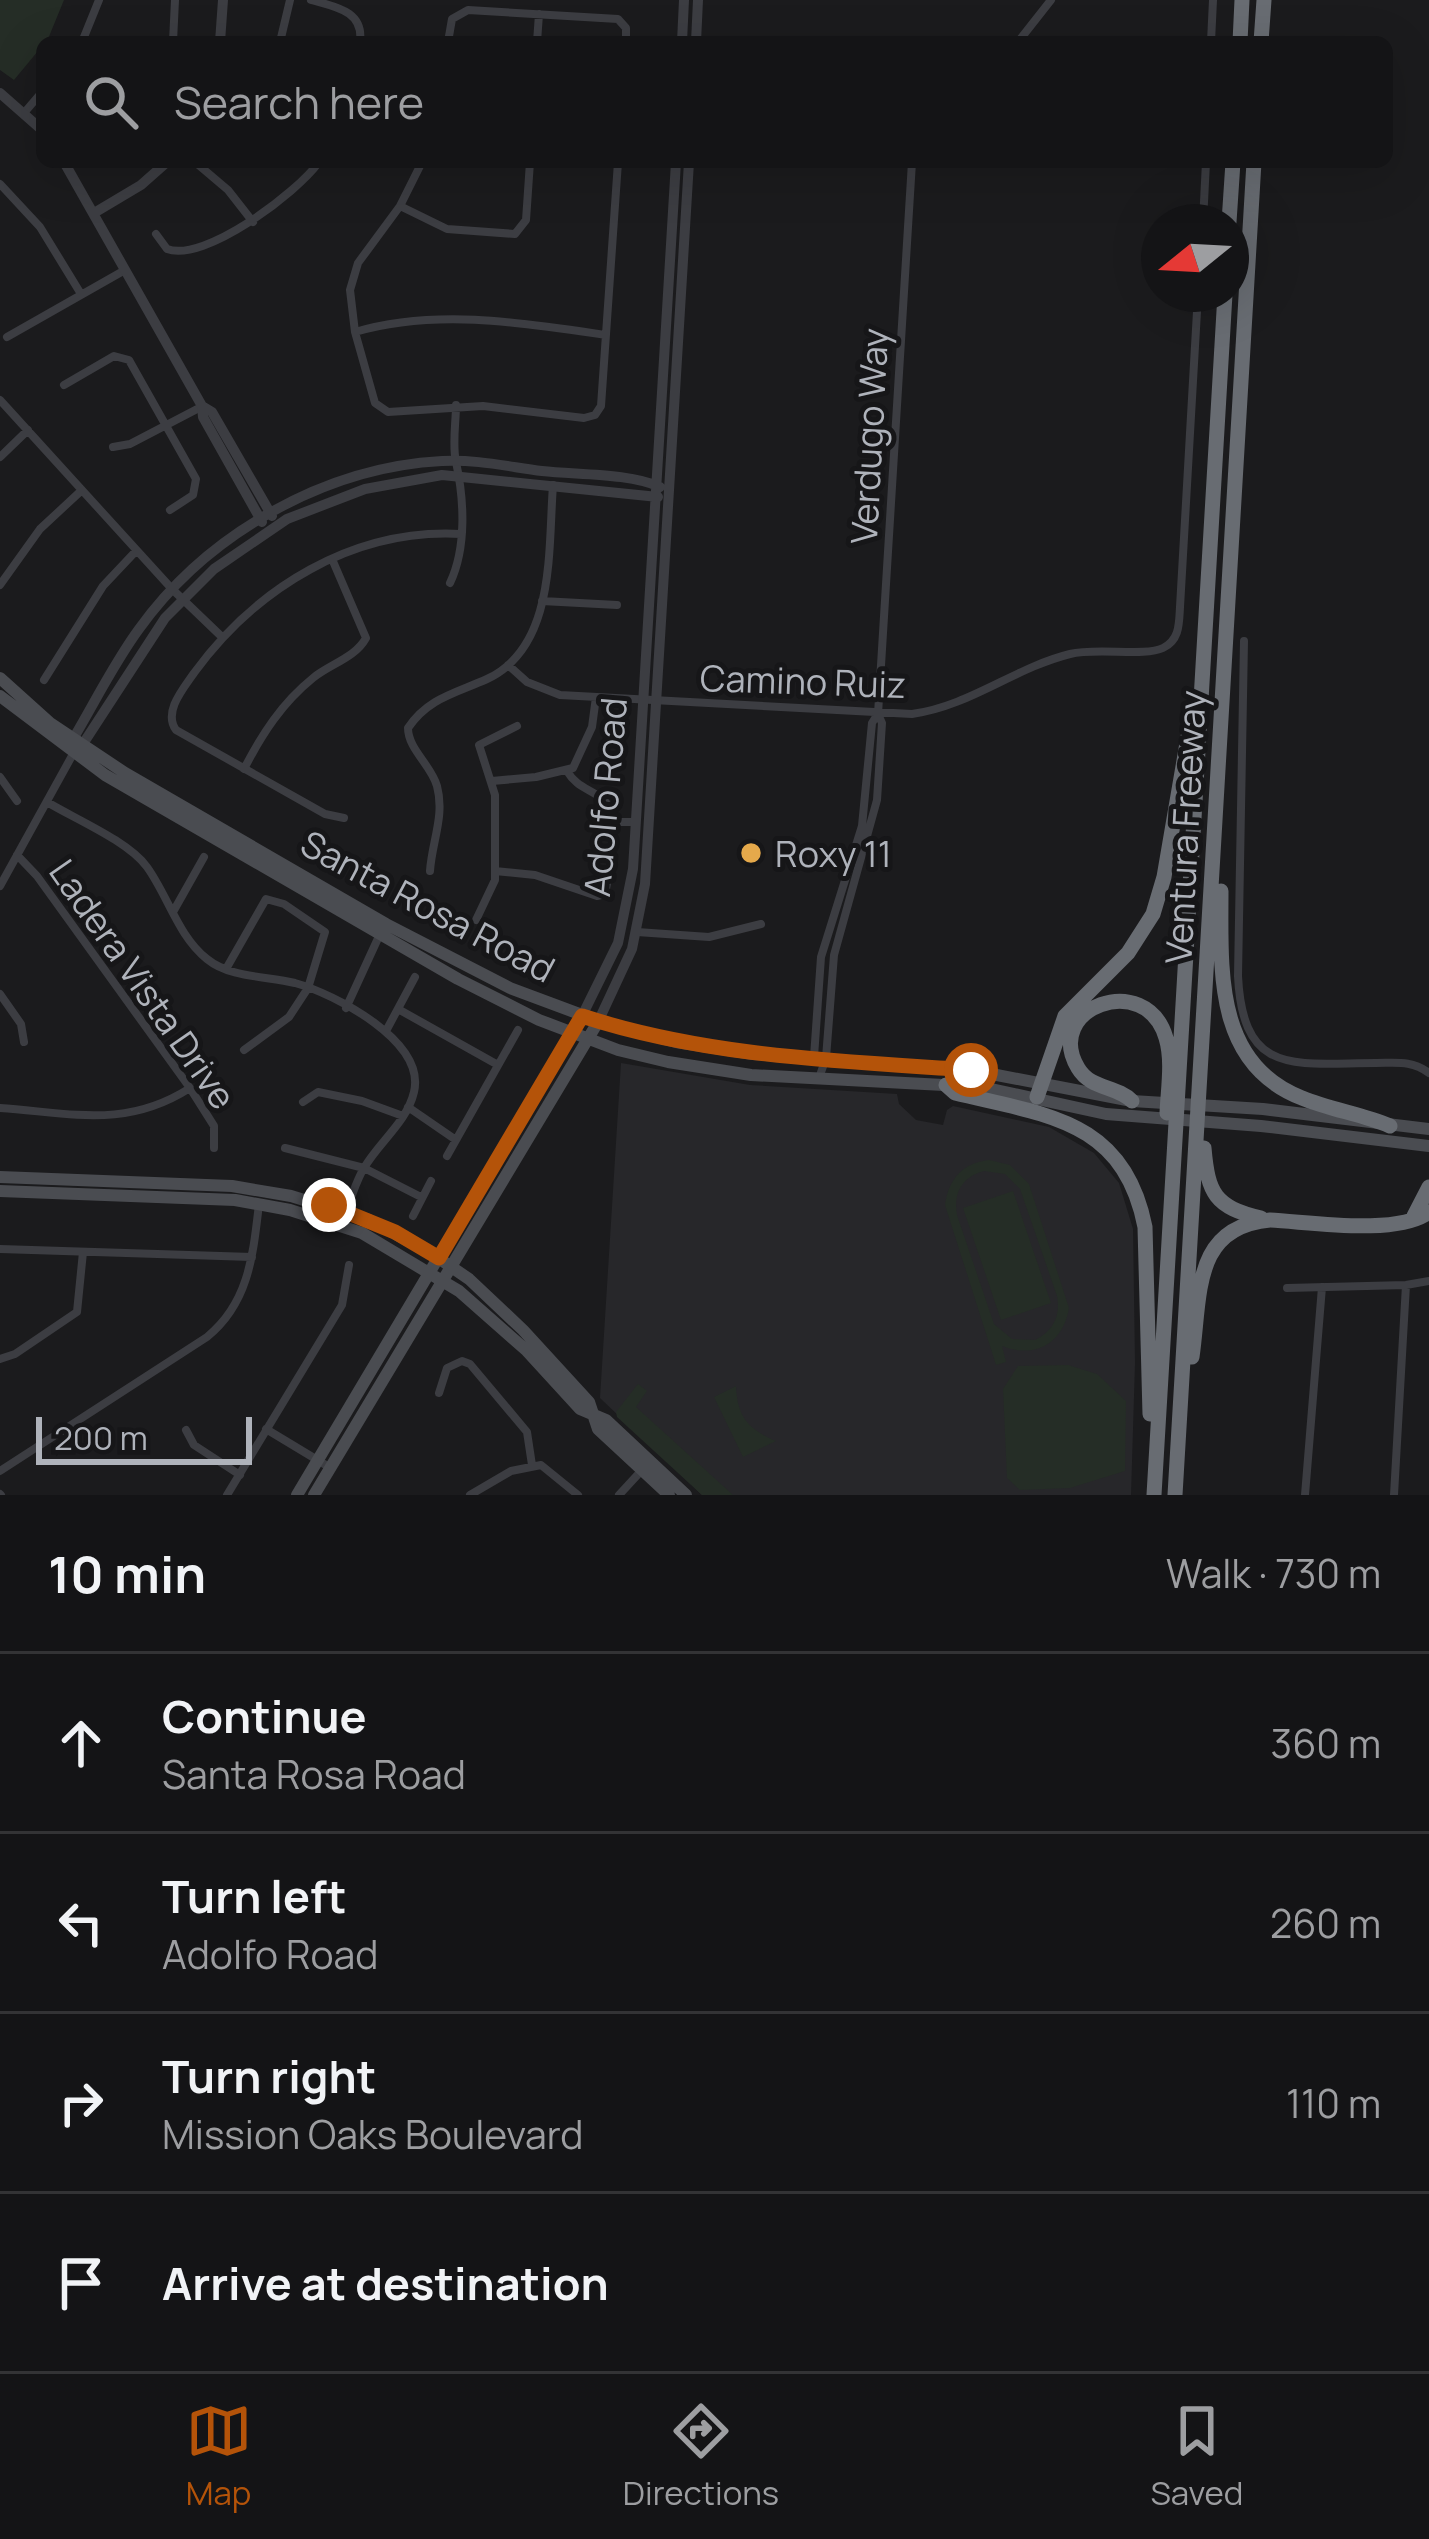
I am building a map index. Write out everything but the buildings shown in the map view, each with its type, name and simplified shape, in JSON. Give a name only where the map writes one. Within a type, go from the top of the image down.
[{"type":"highway","points":[[1240,36],[1243,0]]},
{"type":"highway","points":[[1261,36],[1264,0]]},
{"type":"highway","points":[[1230,204],[1233,168]]},
{"type":"highway","name":"Ventura Freeway","points":[[1175,1495],[1254,168]]},
{"type":"highway","name":"Ventura Freeway","points":[[1153,1495],[1224,312]]},
{"type":"highway","points":[[1039,1090],[1064,1016],[1128,953],[1153,914],[1164,878],[1204,646]]},
{"type":"highway","points":[[1217,793],[1222,988],[1236,1038],[1263,1073],[1288,1092],[1390,1126]]},
{"type":"highway","points":[[1138,1102],[1093,1083],[1076,1064],[1075,1026],[1100,1004],[1136,1004],[1153,1016],[1166,1038],[1171,1211]]},
{"type":"highway","points":[[1202,1073],[1205,1159],[1211,1189],[1225,1206],[1270,1220]]},
{"type":"highway","points":[[946,1084],[955,1093],[1078,1126],[1111,1151],[1135,1187],[1145,1227],[1153,1495]]},
{"type":"highway","points":[[1410,1220],[1429,1187]]},
{"type":"highway","points":[[1182,1394],[1209,1255],[1228,1231],[1251,1221],[1270,1220],[1392,1225],[1429,1212]]},
{"type":"main road","name":"Santa Rosa Road","points":[[0,678],[77,746],[386,924],[510,988],[598,1022],[716,1049],[984,1072],[1092,1112],[1429,1146]]},
{"type":"main road","name":"Santa Rosa Road","points":[[0,696],[380,934],[509,1006],[572,1034],[643,1057],[704,1069],[1039,1090],[1429,1129]]},
{"type":"main road","name":"Adolfo Road","points":[[441,1269],[582,1016]]},
{"type":"main road","name":"Adolfo Road","points":[[297,1495],[324,1464],[598,1022]]},
{"type":"main road","points":[[0,1177],[260,1197],[346,1210],[441,1269],[523,1330],[589,1402],[598,1430],[677,1495]]},
{"type":"main road","points":[[0,1191],[260,1197],[362,1233],[441,1269]]},
{"type":"main road","points":[[593,1417],[606,1420],[677,1495]]},
{"type":"main road","name":"Adolfo Road","points":[[314,1495],[324,1464]]},
{"type":"street","points":[[84,36],[99,0]]},
{"type":"street","points":[[172,36],[175,0]]},
{"type":"street","points":[[220,36],[223,0]]},
{"type":"street","points":[[281,36],[290,0]]},
{"type":"street","points":[[311,0],[355,17],[360,36]]},
{"type":"street","points":[[682,36],[684,0]]},
{"type":"street","points":[[696,36],[698,0]]},
{"type":"street","points":[[1023,36],[1051,0]]},
{"type":"street","points":[[1211,36],[1213,0]]},
{"type":"street","points":[[449,36],[455,14],[468,10],[618,19],[625,36]]},
{"type":"street","points":[[537,36],[539,14]]},
{"type":"street","points":[[0,92],[36,124]]},
{"type":"street","points":[[24,113],[36,99]]},
{"type":"street","points":[[68,168],[202,406],[203,417],[268,521]]},
{"type":"street","points":[[94,213],[160,168]]},
{"type":"street","points":[[202,168],[228,190],[253,222]]},
{"type":"street","points":[[156,234],[166,249],[180,252],[253,222],[314,168]]},
{"type":"street","points":[[419,168],[400,206],[353,275],[350,300],[355,332],[380,410],[456,405],[590,417],[601,406],[618,168]]},
{"type":"street","points":[[400,206],[453,231],[518,232],[526,220],[530,168]]},
{"type":"street","name":"Adolfo Road","points":[[598,1022],[637,932],[645,884],[676,168]]},
{"type":"street","name":"Adolfo Road","points":[[660,492],[687,168]]},
{"type":"street","name":"Verdugo Way","points":[[820,1078],[834,955],[877,800],[882,723],[878,713],[912,168]]},
{"type":"street","points":[[1203,204],[1206,168]]},
{"type":"street","points":[[0,184],[40,227],[81,294]]},
{"type":"street","points":[[7,337],[125,270]]},
{"type":"street","name":"Camino Ruiz","points":[[508,665],[545,691],[596,698],[912,714],[943,708],[1030,667],[1076,652],[1155,650],[1173,641],[1180,607],[1197,312]]},
{"type":"street","points":[[355,332],[420,321],[502,321],[606,335]]},
{"type":"street","points":[[64,385],[107,359],[124,357],[133,366],[197,484],[194,495],[170,510]]},
{"type":"street","points":[[0,400],[172,589],[222,637]]},
{"type":"street","points":[[450,583],[461,534],[456,405]]},
{"type":"street","points":[[112,447],[130,444],[202,406]]},
{"type":"street","points":[[0,457],[28,430]]},
{"type":"street","points":[[0,886],[77,746],[119,657],[172,589],[211,552],[385,469],[455,461],[660,492]]},
{"type":"street","points":[[77,746],[146,643],[182,599],[268,521],[365,489],[426,476],[660,492]]},
{"type":"street","points":[[430,871],[440,802],[432,772],[411,743],[409,728],[437,699],[487,680],[508,665],[538,625],[553,484]]},
{"type":"street","points":[[0,585],[40,529],[82,490]]},
{"type":"street","points":[[344,818],[325,814],[176,730],[170,722],[181,691],[222,637],[267,596],[332,559],[390,540],[461,534]]},
{"type":"street","points":[[44,680],[103,586],[136,550]]},
{"type":"street","points":[[244,769],[276,715],[312,679],[355,652],[366,638],[332,559]]},
{"type":"street","points":[[542,601],[617,605]]},
{"type":"street","points":[[1244,641],[1238,976],[1246,1024],[1263,1050],[1275,1058],[1304,1063],[1407,1062],[1429,1073]]},
{"type":"street","points":[[492,781],[567,771],[581,756],[596,698]]},
{"type":"street","name":"Adolfo Road","points":[[582,1016],[622,933],[650,700]]},
{"type":"street","points":[[476,920],[494,884],[495,871],[492,781],[480,743],[517,726]]},
{"type":"street","points":[[495,871],[536,875],[602,896],[609,871],[611,822],[606,802],[577,786],[567,771]]},
{"type":"street","points":[[0,777],[17,801]]},
{"type":"street","points":[[47,802],[135,855],[205,958],[226,969],[308,988],[386,1031],[405,1048],[416,1084],[408,1107],[364,1168],[346,1210]]},
{"type":"street","points":[[611,822],[636,822]]},
{"type":"street","name":"Ladera Vista Drive","points":[[17,855],[190,1088],[214,1126],[214,1148]]},
{"type":"street","points":[[172,914],[204,857]]},
{"type":"street","points":[[226,969],[262,902],[271,898],[326,932],[308,988],[284,1022],[244,1050]]},
{"type":"street","points":[[637,932],[709,937],[761,924]]},
{"type":"street","points":[[346,1008],[380,934]]},
{"type":"street","points":[[386,1031],[415,977]]},
{"type":"street","points":[[0,994],[21,1024],[24,1042]]},
{"type":"street","points":[[398,1009],[499,1065]]},
{"type":"street","points":[[446,1156],[518,1030]]},
{"type":"street","points":[[0,1108],[138,1113],[190,1088]]},
{"type":"street","points":[[304,1102],[318,1092],[403,1117]]},
{"type":"street","points":[[408,1107],[457,1140]]},
{"type":"street","points":[[285,1148],[364,1168],[421,1197]]},
{"type":"street","points":[[413,1216],[431,1181]]},
{"type":"street","points":[[0,1471],[214,1332],[242,1295],[260,1197]]},
{"type":"street","points":[[0,1249],[252,1257]]},
{"type":"street","points":[[0,1359],[77,1312],[83,1252]]},
{"type":"street","points":[[227,1495],[342,1305],[349,1265]]},
{"type":"street","points":[[1287,1288],[1429,1281]]},
{"type":"street","points":[[1394,1495],[1406,1285]]},
{"type":"street","points":[[1305,1495],[1322,1287]]},
{"type":"street","points":[[439,1393],[447,1368],[462,1361],[470,1364],[527,1432],[532,1465]]},
{"type":"street","points":[[266,1429],[324,1464]]},
{"type":"street","points":[[186,1430],[194,1445],[240,1474]]},
{"type":"street","points":[[470,1495],[511,1471],[532,1465],[547,1467],[578,1495]]},
{"type":"street","points":[[619,1495],[637,1466]]},
{"type":"shaded area","points":[[0,0],[64,0],[49,36],[36,36],[36,53],[14,80],[0,70]]},
{"type":"shaded area","points":[[621,1063],[750,1085],[897,1094],[899,1104],[916,1120],[943,1125],[953,1106],[1049,1127],[1094,1153],[1119,1183],[1133,1229],[1131,1495],[702,1495],[600,1398]]},
{"type":"shaded area","points":[[989,1160],[1010,1165],[1029,1184],[1069,1308],[1054,1339],[1026,1351],[1002,1346],[1006,1362],[996,1365],[945,1205],[959,1174]],"holes":[[[984,1171],[1005,1174],[1020,1189],[1057,1296],[1054,1322],[1035,1340],[1012,1339],[994,1324],[957,1215],[958,1193],[970,1177]]]},
{"type":"shaded area","points":[[1013,1191],[1051,1303],[1001,1320],[963,1208]]},
{"type":"shaded area","points":[[1068,1365],[1097,1374],[1126,1401],[1125,1471],[1070,1488],[1020,1490],[1007,1478],[1003,1389],[1018,1366]]},
{"type":"shaded area","points":[[638,1384],[647,1391],[636,1407],[733,1495],[702,1495],[617,1417]]},
{"type":"shaded area","points":[[736,1386],[746,1420],[776,1441],[743,1457],[714,1397]]},
{"type":"place","name":"Roxy 11","points":[[751,853]]},
{"type":"route","points":[[329,1205],[395,1232],[439,1258],[582,1016],[651,1037],[716,1049],[971,1070]]}]
